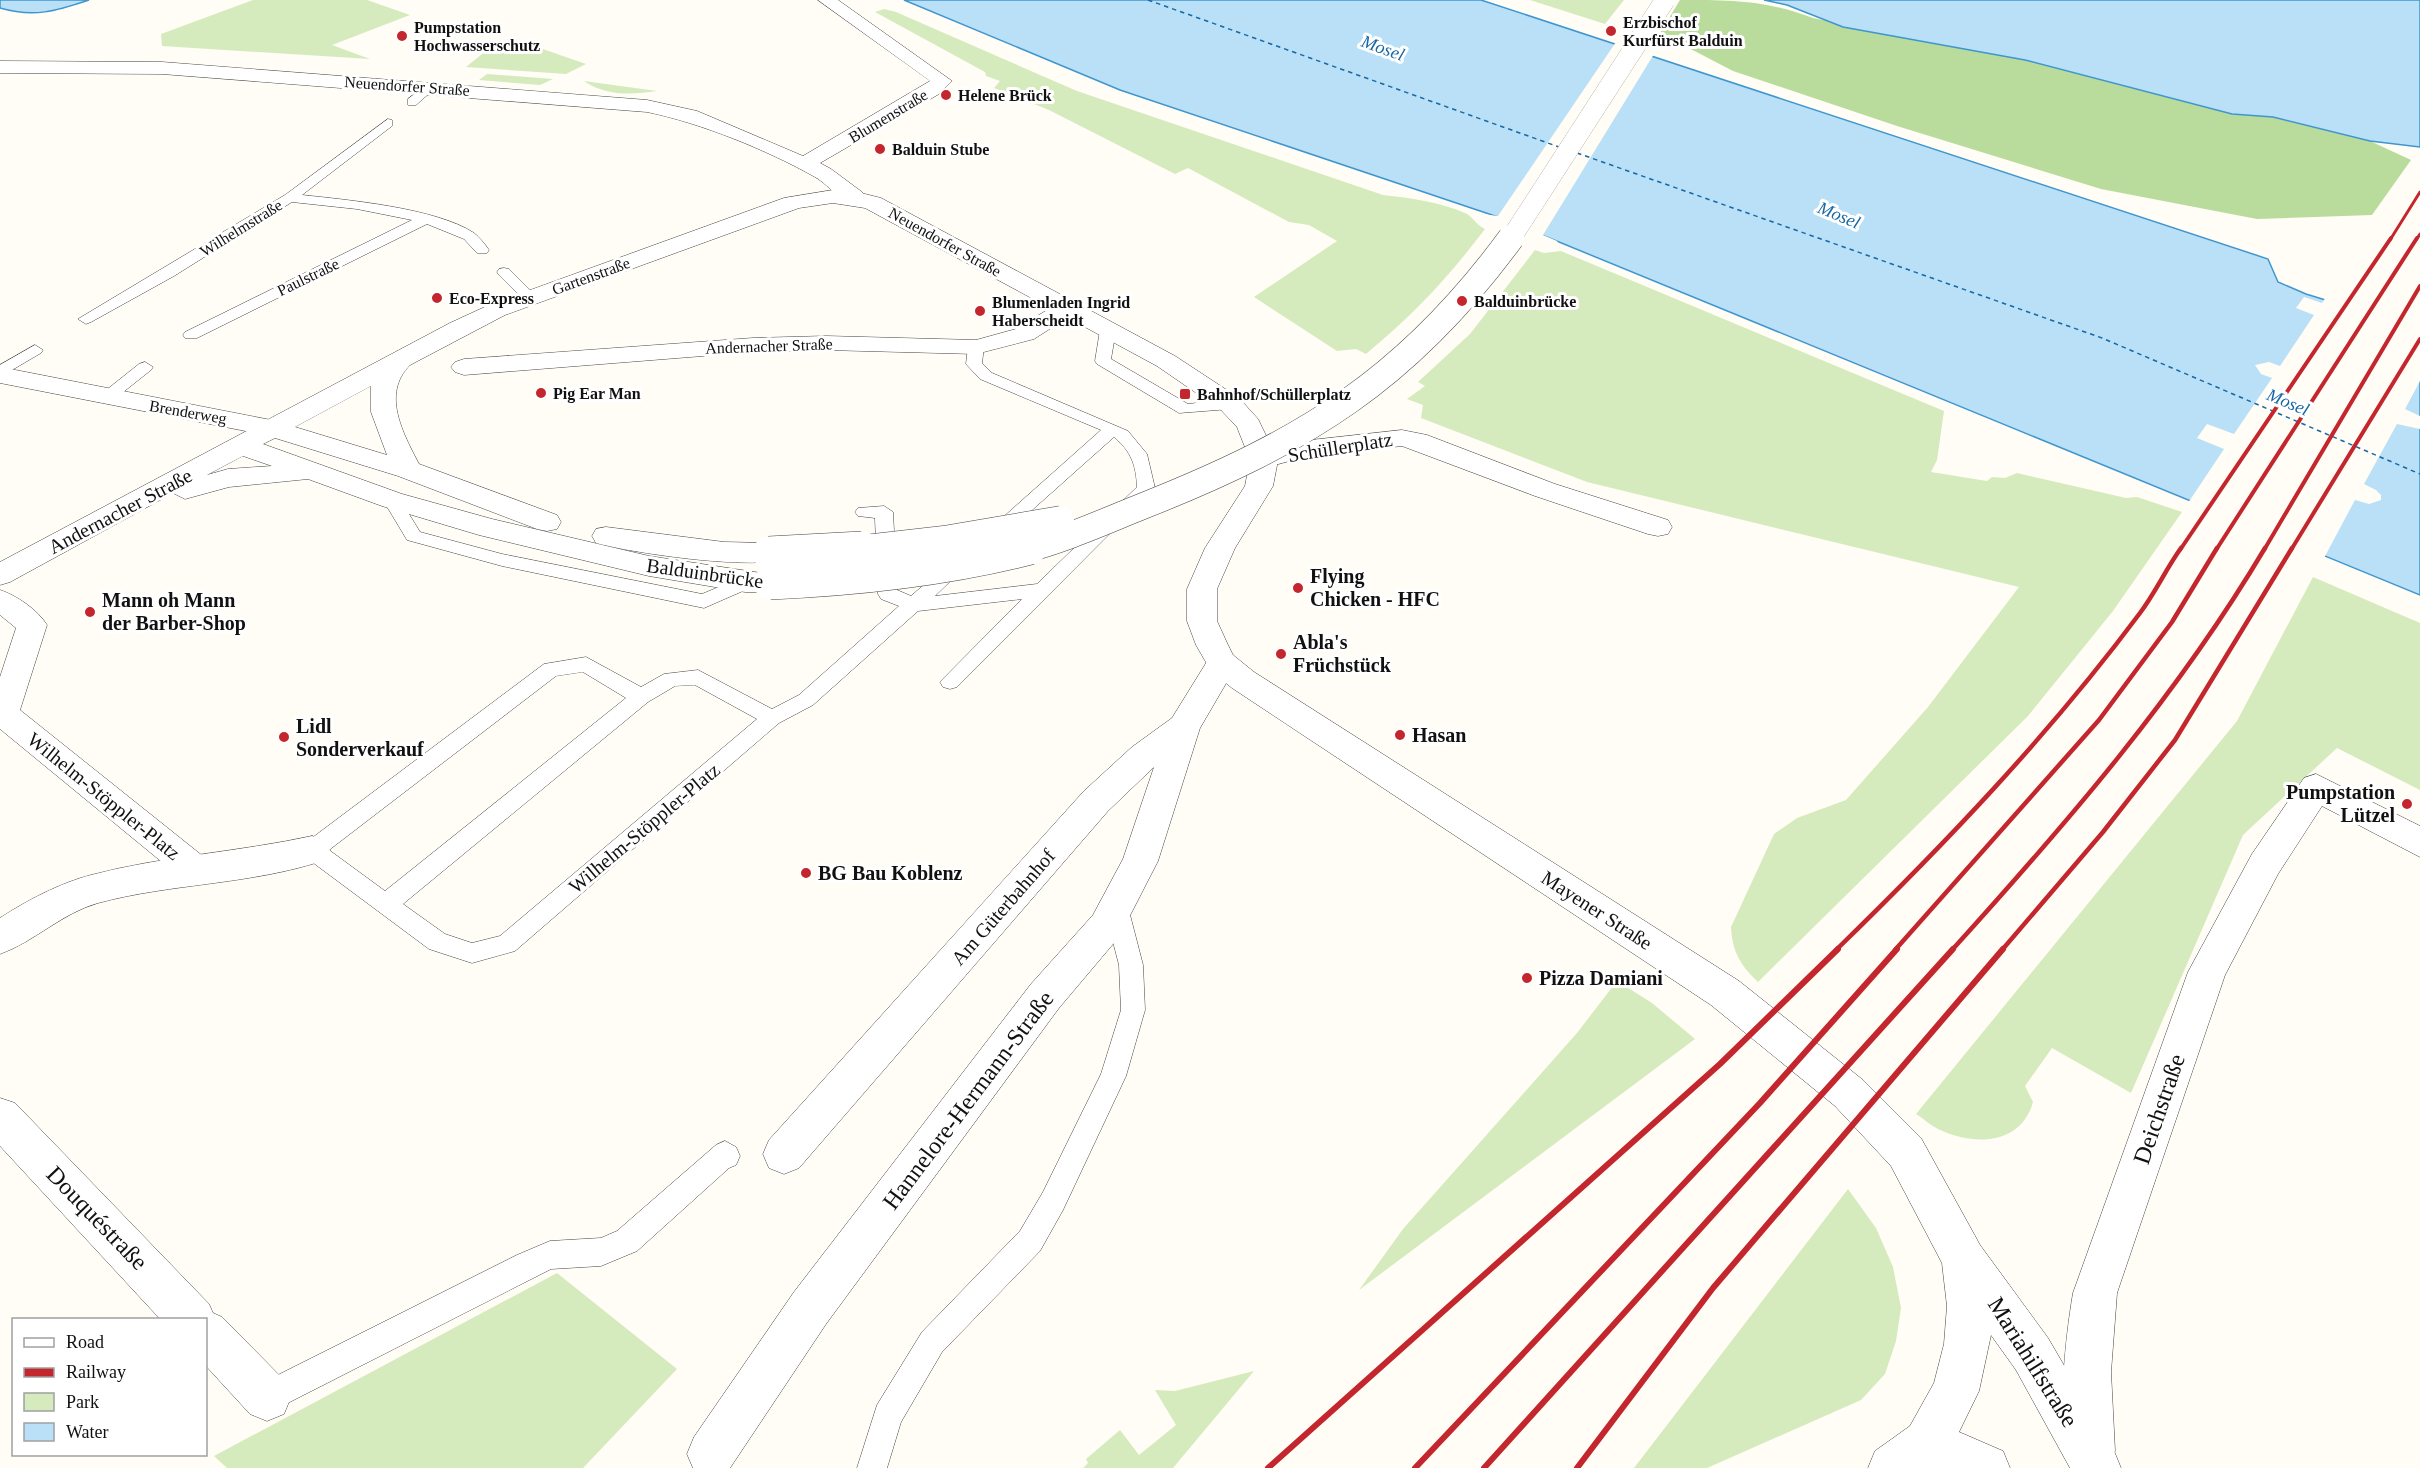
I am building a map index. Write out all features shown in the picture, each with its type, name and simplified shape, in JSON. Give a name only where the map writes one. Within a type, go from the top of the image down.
[{"type":"street","name":"Blumenstraße","points":[[802,164],[824,154],[932,90],[942,81],[827,0]]},
{"type":"street","name":"Balduinbrücke","points":[[314,473],[392,500],[541,541],[650,566],[757,582],[884,576],[971,561],[1084,532],[1134,509],[1214,479],[1304,433],[1352,400],[1440,324],[1516,234],[1665,0]]},
{"type":"street","points":[[8,86],[59,66]]},
{"type":"street","name":"Neuendorfer Straße","points":[[0,67],[162,68],[600,100],[662,108],[715,125],[824,173],[854,197]]},
{"type":"street","points":[[802,164],[800,178],[820,197]]},
{"type":"street","name":"Neuendorfer Straße","points":[[820,197],[854,197],[873,203],[1065,309]]},
{"type":"street","name":"Gartenstraße","points":[[239,445],[459,328],[530,298],[792,203],[820,197]]},
{"type":"street","name":"Schüllerplatz","points":[[1065,309],[1108,330],[1199,381],[1230,404],[1249,425],[1264,460],[1302,449],[1402,438],[1418,441],[1545,490],[1658,527]]},
{"type":"street","name":"Andernacher Straße","points":[[464,367],[753,345],[826,343],[976,347],[1025,334],[1065,309]]},
{"type":"street","points":[[403,357],[387,374],[382,400],[388,427],[408,470]]},
{"type":"street","name":"Brenderweg","points":[[0,374],[106,398],[271,428],[408,470]]},
{"type":"street","name":"Brenderweg","points":[[106,398],[169,417],[314,473]]},
{"type":"street","name":"Andernacher Straße","points":[[0,575],[239,445]]},
{"type":"street","name":"Mayener Straße","points":[[1264,460],[1259,486],[1220,548],[1202,589],[1202,621],[1222,663],[1251,686],[1725,993],[1849,1094],[1885,1128],[1906,1152],[1964,1259],[1970,1306],[1967,1344],[1955,1391],[1910,1456],[1986,1468]]},
{"type":"street","name":"Balduinbrücke","points":[[408,470],[522,515],[564,527],[618,539],[724,552],[844,550],[944,539],[1134,509]]},
{"type":"street","points":[[136,502],[228,478],[281,472],[314,473]]},
{"type":"street","name":"Wilhelm-Stöppler-Platz","points":[[0,600],[32,625],[3,714],[197,871]]},
{"type":"street","name":"Am Güterbahnhof","points":[[784,1154],[1096,801],[1144,756],[1184,727],[1222,663]]},
{"type":"street","name":"Hannelore-Hermann-Straße","points":[[711,1454],[810,1308],[1045,996],[1106,926],[1140,861],[1184,727]]},
{"type":"street","name":"Deichstraße","points":[[2094,1463],[2086,1388],[2087,1342],[2095,1293],[2207,972],[2265,864],[2316,786],[2420,843]]},
{"type":"street","name":"Wilhelm-Stöppler-Platz","points":[[0,938],[30,918],[90,890],[261,862],[312,850]]},
{"type":"street","name":"Douquéstraße","points":[[0,1117],[191,1318]]},
{"type":"street","name":"Mariahilfstraße","points":[[1964,1259],[2032,1354],[2094,1463]]},
{"type":"street","points":[[207,1334],[267,1397]]},
{"type":"lane","points":[[412,102],[429,87]]},
{"type":"lane","name":"Wilhelmstraße","points":[[86,319],[169,273],[290,198],[388,123]]},
{"type":"lane","points":[[290,198],[357,205],[426,219],[469,236],[482,250]]},
{"type":"lane","name":"Paulstraße","points":[[191,335],[426,219]]},
{"type":"lane","points":[[504,272],[530,298]]},
{"type":"lane","points":[[950,682],[1146,488],[1146,469],[1141,454],[1128,438],[1113,429],[986,376],[974,364],[976,347]]},
{"type":"lane","points":[[0,374],[35,350]]},
{"type":"lane","points":[[106,398],[144,367]]},
{"type":"lane","name":"Wilhelm-Stöppler-Platz","points":[[641,697],[586,664],[551,669],[312,850],[437,942],[472,953],[507,944],[772,718],[806,700],[1113,429]]},
{"type":"lane","points":[[864,512],[884,512],[888,594],[914,605],[1043,590]]},
{"type":"lane","points":[[387,903],[641,697],[671,679],[698,677],[772,718]]},
{"type":"lane","points":[[872,1468],[888,1416],[932,1342],[1030,1241],[1053,1202],[1113,1076],[1133,1010],[1131,965],[1116,907]]},
{"type":"lane","points":[[267,1397],[550,1255],[601,1252],[627,1241],[725,1154],[727,1156]]},
{"type":"green space","points":[[253,0],[367,0],[410,15],[332,45],[370,59],[162,46],[161,34]]},
{"type":"green space","points":[[1530,0],[1624,0],[1605,24]]},
{"type":"green space","points":[[1680,0],[1763,4],[1813,18],[2025,60],[2232,114],[2273,117],[2370,141],[2411,160],[2372,215],[2257,219],[2101,189],[1897,126],[1733,71],[1660,33]]},
{"type":"green space","points":[[884,9],[896,12],[1077,91],[1383,195],[1447,206],[1472,217],[1479,226],[1485,229],[1429,295],[1400,325],[1366,354],[1356,349],[1337,351],[1254,297],[1337,241],[1309,225],[1289,222],[1188,168],[1175,174],[1049,110],[994,88],[1000,81],[986,76],[985,72],[875,12]]},
{"type":"green space","points":[[511,38],[586,64],[566,74],[466,67],[492,46]]},
{"type":"green space","points":[[487,74],[553,79],[540,85],[479,80]]},
{"type":"green space","points":[[584,81],[657,91],[610,92]]},
{"type":"green space","points":[[1535,250],[1544,253],[1561,251],[1944,411],[1937,460],[1931,472],[1987,481],[1992,477],[2005,478],[2017,473],[2126,498],[2137,497],[2182,512],[2113,611],[2028,716],[1758,982],[1738,958],[1731,927],[1774,834],[1797,818],[1846,800],[1928,707],[2019,587],[1587,482],[1421,418],[1423,405],[1407,399],[1425,386],[1418,382],[1470,334]]},
{"type":"green space","points":[[2313,577],[2420,623],[2420,790],[2337,748],[2243,835],[2131,1093],[2052,1048],[2025,1086],[2033,1102],[2027,1116],[2008,1134],[1982,1140],[1954,1135],[1940,1130],[1916,1114],[2237,721]]},
{"type":"green space","points":[[1617,981],[1652,1003],[1695,1039],[1359,1290],[1403,1229],[1577,1033]]},
{"type":"green space","points":[[1848,1189],[1876,1228],[1893,1267],[1901,1308],[1896,1341],[1885,1374],[1861,1400],[1707,1468],[1634,1468]]},
{"type":"green space","points":[[557,1273],[677,1369],[583,1468],[227,1468],[214,1456]]},
{"type":"green space","points":[[1254,1371],[1173,1468],[1083,1468],[1088,1463],[1086,1459],[1120,1430],[1139,1455],[1176,1425],[1155,1390],[1175,1391]]},
{"type":"water","points":[[0,0],[89,0],[45,12],[24,13],[0,8]]},
{"type":"water","name":"Mosel","points":[[904,0],[1481,0],[2268,259],[2278,282],[2306,294],[2420,329],[2420,595],[1498,217],[1120,90]]},
{"type":"water","points":[[1764,0],[2420,0],[2420,147],[2370,141],[2273,117],[2232,114],[2025,60],[1843,27],[1787,5]]},
{"type":"pier","points":[[1616,42],[1654,54],[1543,235],[1557,241],[1559,245],[1482,214],[1498,216]]},
{"type":"pier","points":[[2304,297],[2322,303],[2326,297],[2420,326],[2420,381],[2405,409],[2420,416],[2420,429],[2397,424],[2364,484],[2376,490],[2381,495],[2381,500],[2369,504],[2355,500],[2323,560],[2188,503],[2224,449],[2197,438],[2207,424],[2234,434],[2272,378],[2261,374],[2255,365],[2269,362],[2280,366],[2314,315],[2296,308]]},
{"type":"ferry route","points":[[1148,0],[1559,147]]},
{"type":"ferry route","points":[[1577,153],[2102,338],[2420,474]]},
{"type":"railway","points":[[2390,240],[2420,192]]},
{"type":"railway","points":[[2416,240],[2420,234]]},
{"type":"railway","points":[[2180,550],[2391,238]]},
{"type":"railway","points":[[2216,550],[2417,238]]},
{"type":"railway","points":[[2264,550],[2420,286]]},
{"type":"railway","points":[[2291,550],[2420,339]]},
{"type":"railway","points":[[1836,950],[1956,829],[2032,746],[2140,613],[2181,548]]},
{"type":"railway","points":[[1895,950],[2099,720],[2172,622],[2217,548]]},
{"type":"railway","points":[[1952,950],[2078,806],[2158,707],[2231,603],[2265,548]]},
{"type":"railway","points":[[2002,950],[2103,832],[2175,740],[2292,548]]},
{"type":"railway","points":[[1268,1468],[1720,1064],[1838,949]]},
{"type":"railway","points":[[1415,1468],[1760,1103],[1897,949]]},
{"type":"railway","points":[[1484,1468],[1953,949]]},
{"type":"railway","points":[[1577,1468],[1713,1288],[2003,949]]},
{"type":"place","name":"Erzbischof Kurfürst Balduin","points":[[1611,31]]},
{"type":"place","name":"Pumpstation Hochwasserschutz","points":[[402,36]]},
{"type":"place","name":"Helene Brück","points":[[946,95]]},
{"type":"place","name":"Balduin Stube","points":[[880,149]]},
{"type":"place","name":"Eco-Express","points":[[437,298]]},
{"type":"place","name":"Balduinbrücke","points":[[1462,301]]},
{"type":"place","name":"Blumenladen Ingrid Haberscheidt","points":[[980,311]]},
{"type":"place","name":"Pig Ear Man","points":[[541,393]]},
{"type":"place","name":"Bahnhof/Schüllerplatz","points":[[1185,394]]},
{"type":"place","name":"Flying Chicken - HFC","points":[[1298,588]]},
{"type":"place","name":"Mann oh Mann der Barber-Shop","points":[[90,612]]},
{"type":"place","name":"Abla's Früchstück","points":[[1281,654]]},
{"type":"place","name":"Hasan","points":[[1400,735]]},
{"type":"place","name":"Lidl Sonderverkauf","points":[[284,737]]},
{"type":"place","name":"Pumpstation Lützel","points":[[2407,804]]},
{"type":"place","name":"BG Bau Koblenz","points":[[806,873]]},
{"type":"place","name":"Pizza Damiani","points":[[1527,978]]}]
